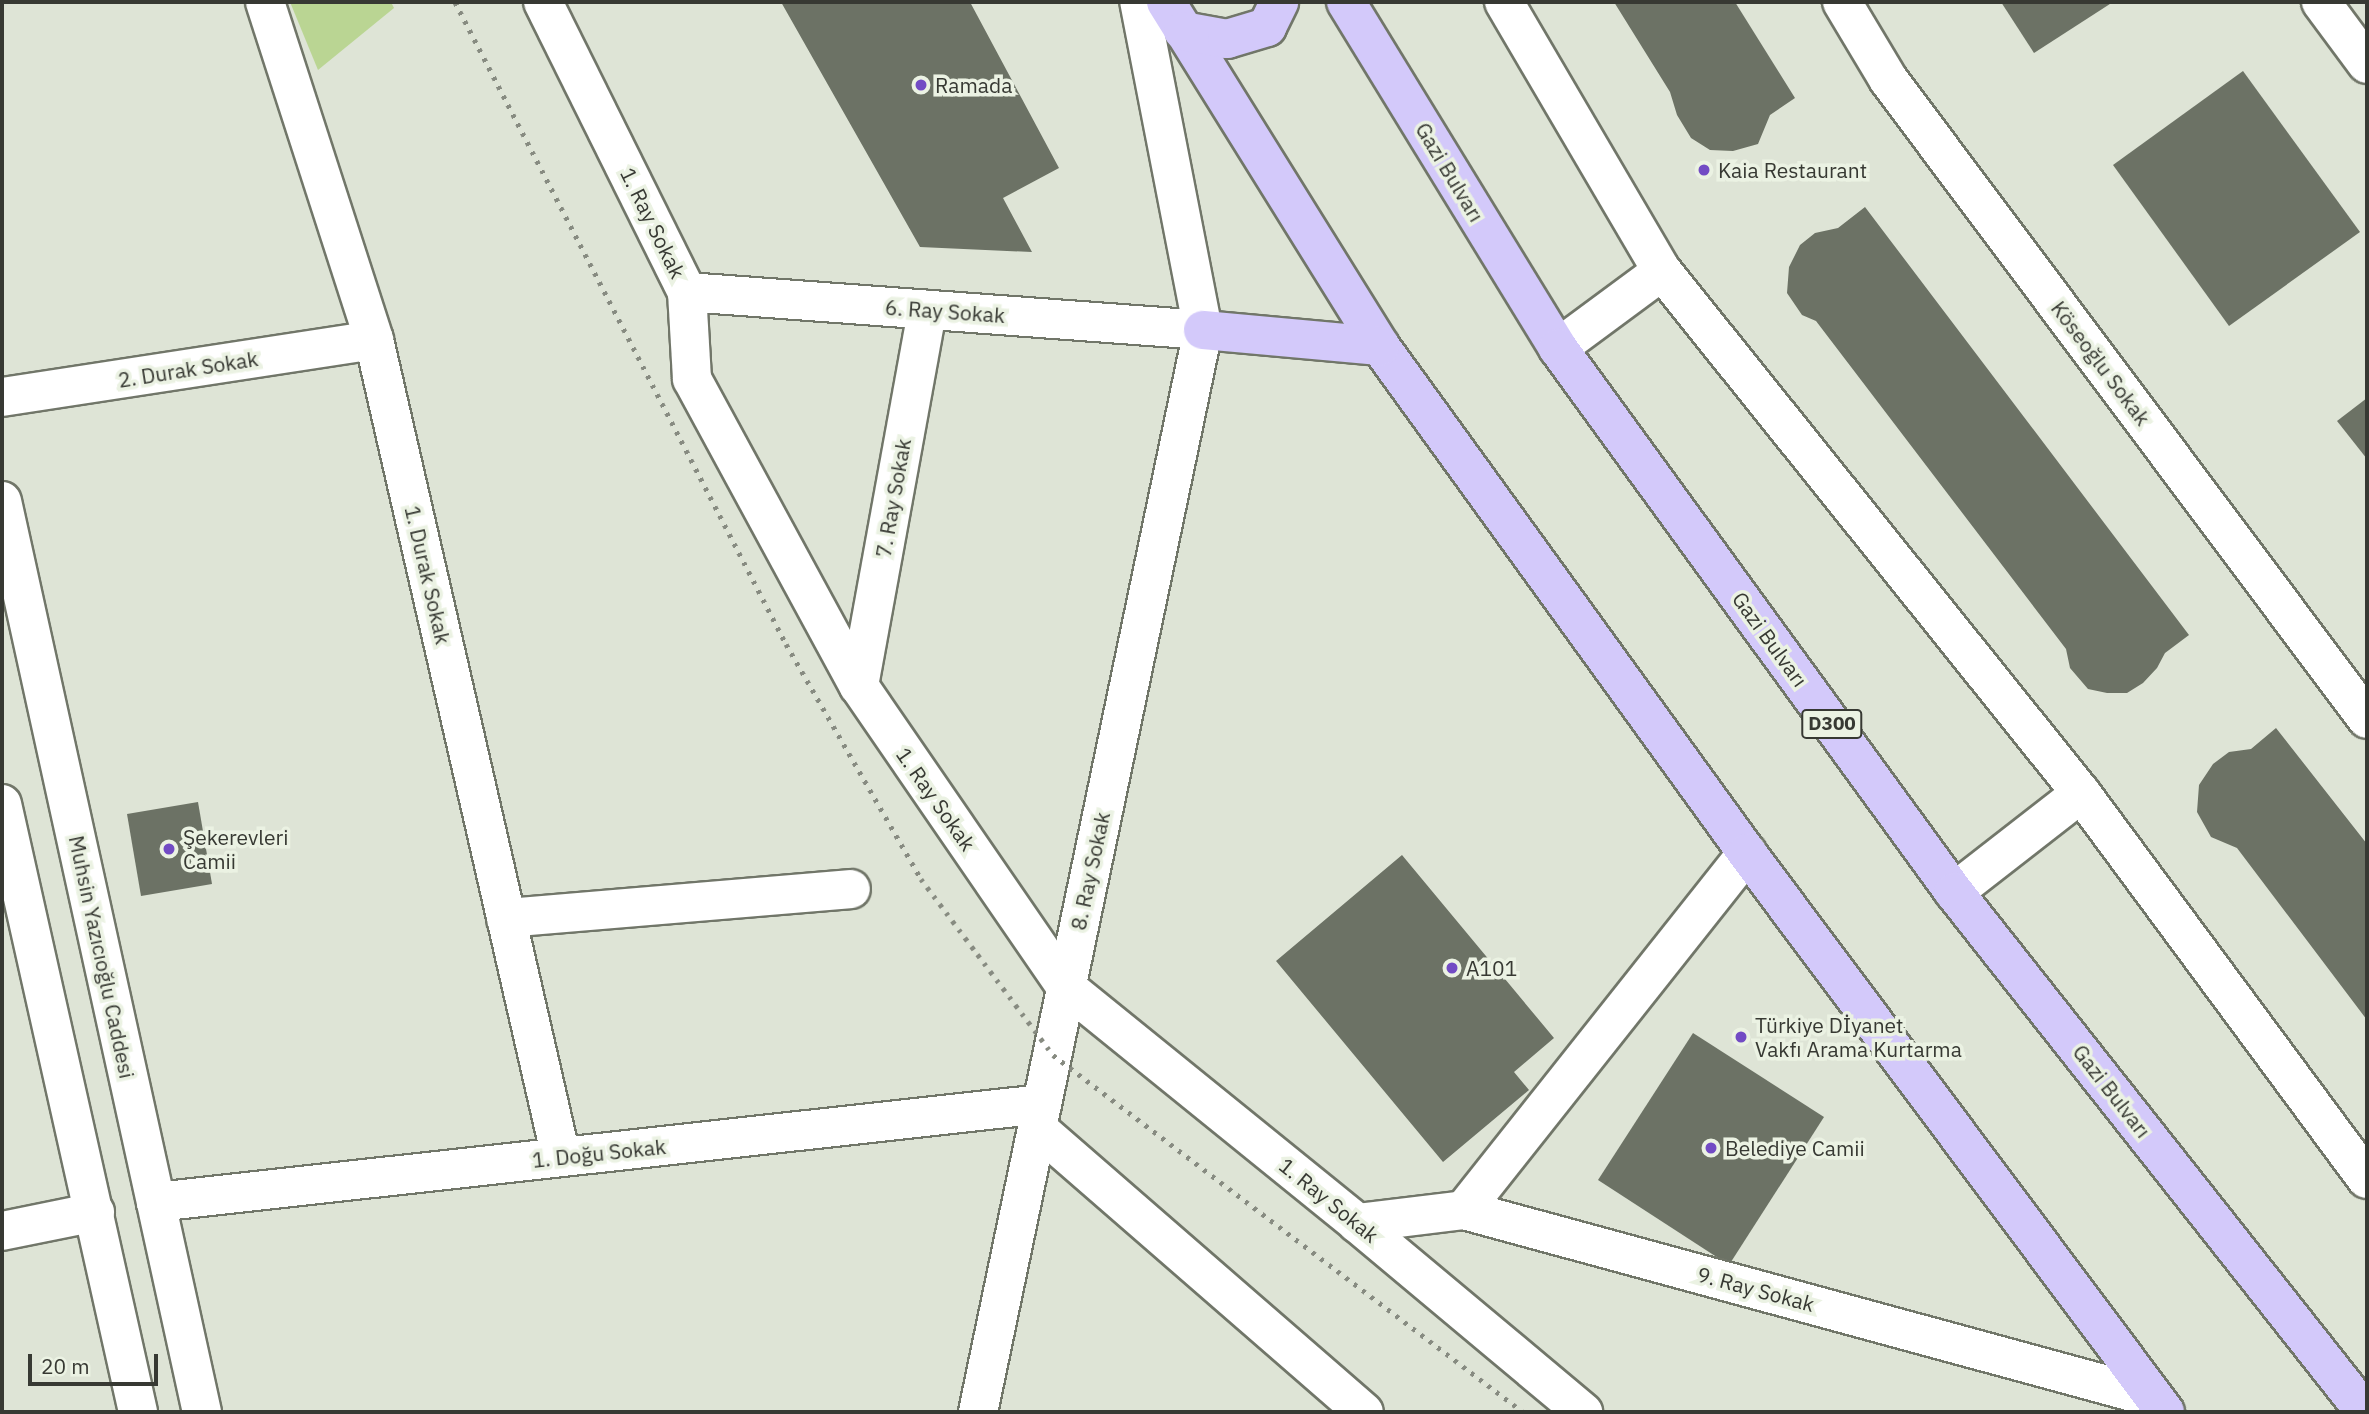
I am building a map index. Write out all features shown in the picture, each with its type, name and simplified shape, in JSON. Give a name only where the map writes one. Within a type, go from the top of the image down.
[{"type":"highway","points":[[1175,16],[1227,39],[1267,27],[1279,2]]},
{"type":"highway","name":"Gazi Bulvarı","points":[[1346,2],[1558,348],[1954,892],[2365,1412]]},
{"type":"highway","points":[[1175,16],[1380,346],[1746,853],[2158,1404]]},
{"type":"highway","points":[[1203,330],[1380,346]]},
{"type":"street","name":"1. Durak Sokak","points":[[265,2],[374,340],[561,1157]]},
{"type":"street","name":"1. Ray Sokak","points":[[543,2],[687,292],[692,379],[859,686],[1066,987],[1357,1223],[1583,1412]]},
{"type":"street","points":[[1139,2],[1203,330]]},
{"type":"street","points":[[1504,2],[1662,271],[2081,793],[2367,1179]]},
{"type":"street","name":"Köseoğlu Sokak","points":[[1842,2],[1888,79],[2367,719]]},
{"type":"street","points":[[2321,2],[2367,64]]},
{"type":"street","points":[[1558,348],[1662,271]]},
{"type":"street","name":"6. Ray Sokak","points":[[687,292],[1203,330]]},
{"type":"street","name":"7. Ray Sokak","points":[[859,686],[928,310]]},
{"type":"street","name":"8. Ray Sokak","points":[[978,1412],[1203,330]]},
{"type":"street","name":"2. Durak Sokak","points":[[2,397],[374,340]]},
{"type":"street","name":"Muhsin Yazıcıoğlu Caddesi","points":[[2,501],[202,1412]]},
{"type":"street","points":[[1954,892],[2081,793]]},
{"type":"street","points":[[2,804],[138,1412]]},
{"type":"street","points":[[1464,1210],[1746,853]]},
{"type":"street","points":[[506,918],[851,890]]},
{"type":"street","points":[[1040,1116],[1363,1412]]},
{"type":"street","name":"1. Doğu Sokak","points":[[2,1231],[156,1202],[561,1157],[1040,1116]]},
{"type":"street","name":"9. Ray Sokak","points":[[1357,1223],[1464,1210],[2158,1404]]},
{"type":"green space","points":[[290,2],[391,2],[394,8],[318,70]]},
{"type":"building","name":"Ramada","points":[[781,2],[970,2],[1059,168],[1003,198],[1032,252],[920,247]]},
{"type":"building","points":[[1614,2],[1735,2],[1795,98],[1770,115],[1758,144],[1733,151],[1710,150],[1691,138],[1677,115],[1670,92]]},
{"type":"building","points":[[2001,2],[2113,2],[2034,53]]},
{"type":"building","points":[[2243,71],[2360,232],[2229,326],[2113,165]]},
{"type":"building","points":[[1865,207],[2189,635],[2165,653],[2157,668],[2143,683],[2127,693],[2088,689],[2070,668],[2066,649],[1816,321],[1802,315],[1787,293],[1789,267],[1800,245],[1815,233],[1838,228]]},
{"type":"building","points":[[2367,398],[2367,459],[2337,421]]},
{"type":"building","points":[[2276,728],[2367,844],[2367,1020],[2237,848],[2211,837],[2197,812],[2199,785],[2213,764],[2229,752],[2251,749]]},
{"type":"building","name":"Şekerevleri Camii","points":[[198,802],[212,884],[141,896],[127,814]]},
{"type":"building","points":[[1402,855],[1554,1038],[1514,1072],[1529,1090],[1443,1162],[1276,961]]},
{"type":"building","name":"Belediye Camii","points":[[1693,1033],[1824,1117],[1729,1265],[1598,1180]]},
{"type":"railway","points":[[455,2],[786,644],[921,879],[1053,1055],[1523,1412]]},
{"type":"place","name":"Ramada","points":[[921,85]]},
{"type":"place","name":"Kaia Restaurant","points":[[1704,170]]},
{"type":"place","name":"Şekerevleri Camii","points":[[169,849]]},
{"type":"place","name":"A101","points":[[1452,968]]},
{"type":"place","name":"Türkiye Dİyanet Vakfı Arama Kurtarma","points":[[1741,1037]]},
{"type":"place","name":"Belediye Camii","points":[[1711,1148]]}]
